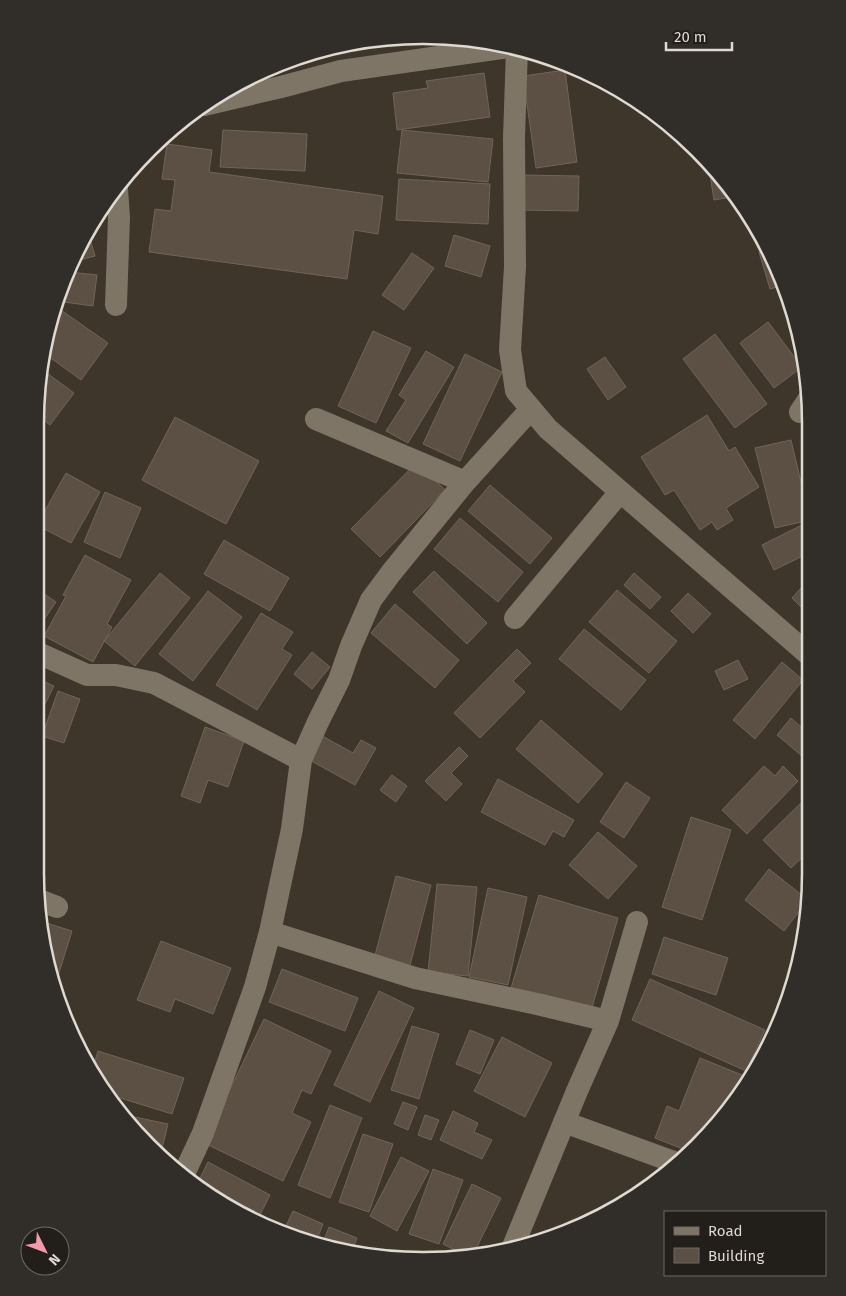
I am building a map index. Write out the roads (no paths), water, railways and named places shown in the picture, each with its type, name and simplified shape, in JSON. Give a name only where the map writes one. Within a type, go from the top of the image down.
[{"type":"street","points":[[225,100],[445,47],[473,47]]},
{"type":"street","points":[[517,56],[514,138],[515,267],[510,350],[516,391],[548,429],[802,649]]},
{"type":"street","points":[[116,305],[119,217],[118,198]]},
{"type":"street","points":[[186,1169],[203,1133],[256,987],[292,829],[301,760],[339,680],[371,600],[465,482],[531,409]]},
{"type":"street","points":[[316,419],[465,482]]},
{"type":"street","points":[[515,618],[620,492]]},
{"type":"street","points":[[44,656],[86,675],[116,675],[154,683],[301,760]]},
{"type":"street","points":[[516,1240],[608,1021],[638,922]]},
{"type":"street","points":[[270,932],[415,978],[608,1021]]},
{"type":"street","points":[[564,1122],[670,1161]]}]
